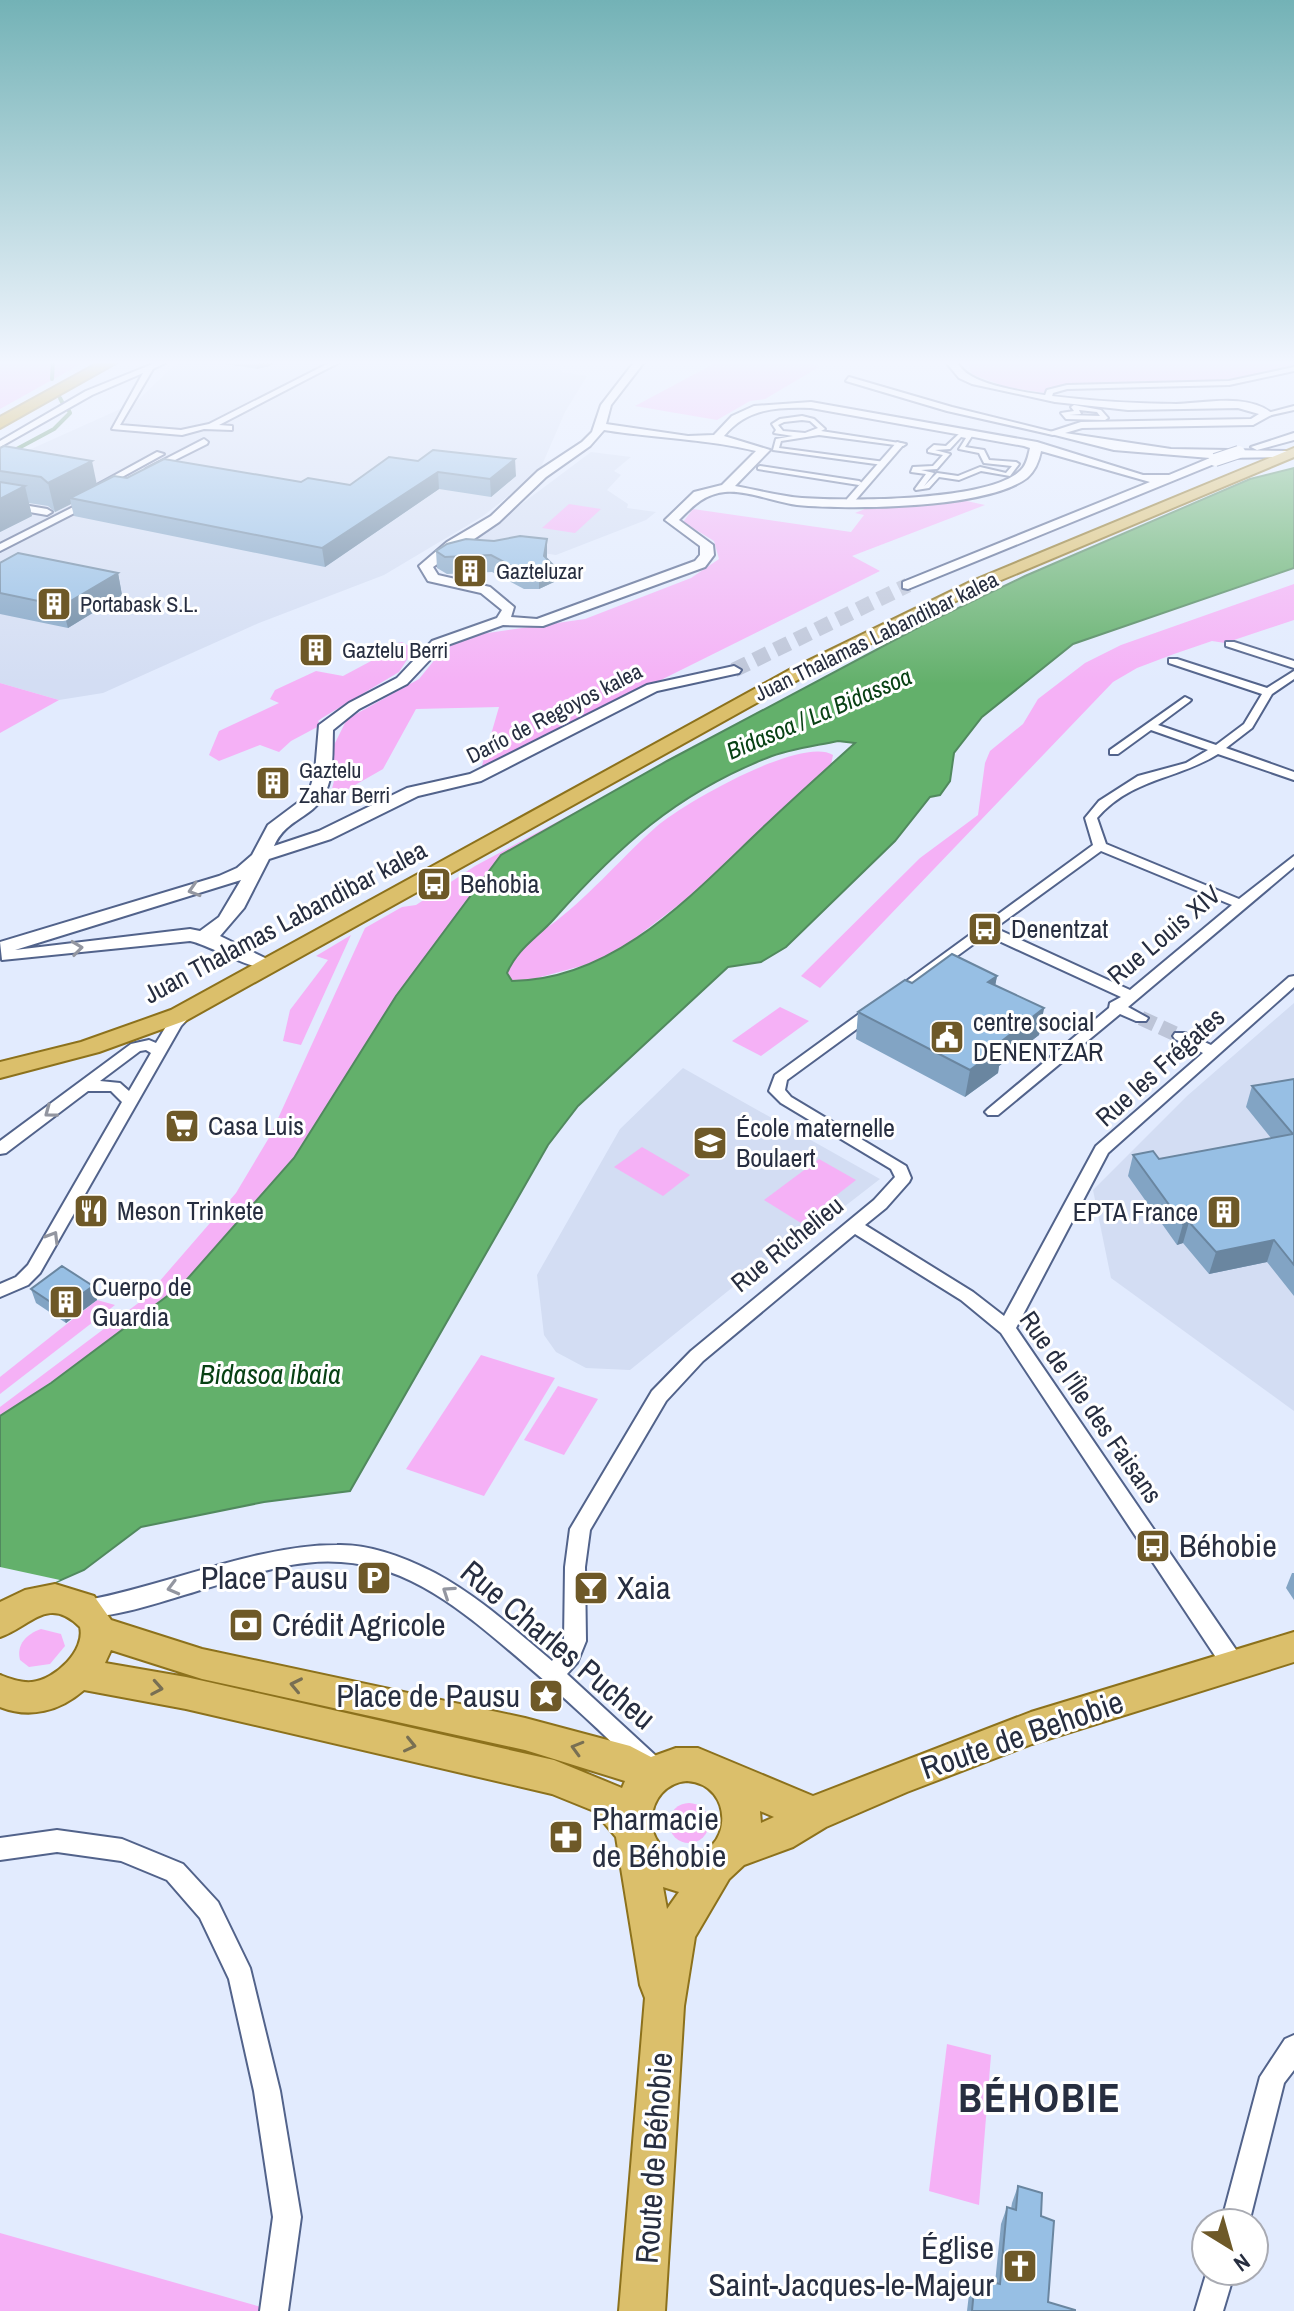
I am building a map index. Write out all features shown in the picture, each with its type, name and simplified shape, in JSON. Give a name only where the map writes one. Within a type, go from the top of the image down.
[{"type":"main road","name":"Juan Thalamas Labandibar kalea","points":[[119,1034],[185,1003],[770,688],[923,610],[1250,469]]},
{"type":"main road","name":"Juan Thalamas Labandibar kalea","points":[[119,1034],[192,1008],[473,850]]},
{"type":"main road","points":[[0,1062],[119,1034]]},
{"type":"main road","points":[[0,1070],[119,1034]]},
{"type":"main road","points":[[0,1597],[51,1598],[77,1603],[93,1620],[202,1664],[525,1734],[630,1763],[653,1774]]},
{"type":"main road","points":[[0,1622],[19,1608],[51,1598]]},
{"type":"main road","points":[[0,1691],[24,1697],[44,1695],[80,1674],[91,1660],[93,1620]]},
{"type":"main road","name":"Route de Behobie","points":[[724,1858],[780,1834],[813,1814],[1031,1728],[1294,1647]]},
{"type":"main road","points":[[80,1674],[186,1693],[554,1777],[607,1799],[655,1862],[680,1872],[724,1858],[744,1822],[742,1807],[726,1780]]},
{"type":"main road","points":[[633,1835],[634,1797],[653,1774],[677,1766],[694,1765],[813,1814]]},
{"type":"main road","name":"Route de Béhobie","points":[[633,1835],[664,2006]]},
{"type":"main road","name":"Route de Béhobie","points":[[642,2311],[664,2006],[676,1930],[724,1858]]},
{"type":"street","points":[[0,537],[125,469]]},
{"type":"street","points":[[0,548],[152,469]]},
{"type":"street","points":[[502,621],[509,610],[502,598],[490,591],[433,578],[426,566],[452,545],[495,519],[550,469]]},
{"type":"street","points":[[726,488],[745,469]]},
{"type":"street","points":[[766,469],[859,483]]},
{"type":"street","points":[[850,501],[878,469]]},
{"type":"street","points":[[915,469],[913,471],[931,473],[918,489],[927,487],[937,475],[959,478],[980,469],[1008,475],[1012,469]]},
{"type":"street","points":[[205,936],[221,929],[263,855],[276,825],[317,794],[325,728],[354,706],[402,681],[437,644],[502,621],[538,623],[700,564],[707,555],[706,545],[671,520],[698,495],[726,488],[810,502],[955,496],[988,490],[1022,476],[1029,469]]},
{"type":"street","points":[[1104,469],[1143,483]]},
{"type":"street","points":[[908,585],[1143,483],[1192,469]]},
{"type":"street","points":[[0,504],[47,512]]},
{"type":"street","points":[[1230,644],[1294,665]]},
{"type":"street","points":[[1173,661],[1268,692]]},
{"type":"street","name":"Darío de Regoyos kalea","points":[[263,855],[325,835],[413,792],[475,778],[652,688],[734,670]]},
{"type":"street","points":[[1240,904],[1100,846],[1091,818],[1096,809],[1142,779],[1190,766],[1218,749],[1248,726],[1268,692],[1294,674]]},
{"type":"street","points":[[1114,752],[1185,700]]},
{"type":"street","points":[[1150,726],[1294,776]]},
{"type":"street","name":"Rue Richelieu","points":[[553,1675],[569,1656],[575,1641],[575,1567],[580,1529],[659,1396],[697,1356],[854,1226],[903,1178],[898,1166],[786,1100],[777,1091],[777,1084],[1100,846]]},
{"type":"street","points":[[0,948],[225,880],[243,872],[263,855]]},
{"type":"street","name":"Rue Louis XIV","points":[[993,1112],[1128,995],[1294,860]]},
{"type":"street","points":[[985,929],[1128,995]]},
{"type":"street","points":[[0,957],[182,935],[205,936],[260,963]]},
{"type":"street","name":"Rue les Frégates","points":[[1007,1328],[1102,1150],[1294,980]]},
{"type":"street","points":[[1115,1006],[1141,1018]]},
{"type":"street","points":[[0,1291],[22,1281],[34,1269],[175,1024],[192,1008]]},
{"type":"street","points":[[1180,1036],[1213,1052]]},
{"type":"street","points":[[0,1149],[136,1047],[149,1045],[159,1052]]},
{"type":"street","points":[[84,1086],[115,1086],[131,1102]]},
{"type":"street","name":"Rue de l'Île des Faisans","points":[[854,1226],[967,1296],[1007,1328],[1235,1667]]},
{"type":"street","name":"Rue Charles Pucheu","points":[[93,1620],[282,1559],[348,1553],[393,1562],[423,1576],[484,1617],[553,1675],[653,1774]]},
{"type":"street","points":[[0,1849],[57,1841],[122,1850],[175,1872],[209,1910],[241,1977],[267,2091],[287,2217],[274,2311]]},
{"type":"street","points":[[1239,2207],[1273,2077],[1294,2048]]},
{"type":"street","points":[[1209,2311],[1216,2287]]},
{"type":"shaded area","points":[[0,469],[540,469],[483,516],[384,575],[259,623],[103,693],[59,700],[0,683]]},
{"type":"shaded area","points":[[569,469],[617,469],[614,471],[621,475],[607,490],[628,504],[627,508],[656,512],[646,520],[556,555],[471,542]]},
{"type":"shaded area","points":[[1293,469],[856,742],[815,744],[772,755],[684,800],[643,830],[606,863],[548,927],[656,827],[690,803],[770,763],[818,751],[833,755],[831,765],[706,884],[626,945],[596,962],[526,981],[206,1264],[70,1368],[0,1416],[0,1407],[145,1298],[236,1193],[270,1136],[365,928],[402,907],[416,905],[475,866],[921,626],[1025,576],[1250,479]]},
{"type":"shaded area","points":[[962,500],[985,505],[852,556],[880,571],[481,769],[499,707],[416,709],[383,769],[329,800],[334,781],[334,745],[347,719],[419,679],[445,647],[474,635],[585,619],[691,578],[719,559],[714,541],[683,522],[693,509],[851,532],[864,515],[855,513],[875,505]]},
{"type":"shaded area","points":[[569,504],[601,509],[575,533],[542,528]]},
{"type":"shaded area","points":[[1294,584],[1294,620],[1225,643],[1212,641],[1174,654],[1137,668],[1113,682],[820,988],[801,976],[920,858],[978,815],[985,763],[990,751],[1023,724],[1038,699],[1085,663],[1121,645]]},
{"type":"shaded area","points":[[402,642],[414,649],[399,672],[322,718],[318,721],[321,725],[291,741],[279,752],[260,745],[219,761],[209,755],[219,731],[279,703],[270,699],[275,690],[316,671],[343,676],[373,660],[374,649]]},
{"type":"shaded area","points":[[0,683],[59,700],[0,733]]},
{"type":"shaded area","points":[[351,935],[301,1045],[283,1041],[290,1010],[328,960],[316,956]]},
{"type":"shaded area","points":[[1294,1003],[1294,1411],[1111,1278],[1093,1190],[1187,1096]]},
{"type":"shaded area","points":[[780,1007],[809,1021],[761,1056],[732,1041]]},
{"type":"shaded area","points":[[683,1068],[880,1179],[800,1241],[795,1237],[630,1370],[586,1368],[556,1352],[544,1335],[537,1275],[620,1129]]},
{"type":"shaded area","points":[[642,1147],[690,1175],[663,1196],[614,1167]]},
{"type":"shaded area","points":[[819,1159],[856,1180],[801,1223],[764,1200]]},
{"type":"shaded area","points":[[97,1300],[115,1305],[0,1394],[0,1377]]},
{"type":"shaded area","points":[[481,1355],[555,1378],[484,1496],[406,1469]]},
{"type":"shaded area","points":[[558,1386],[598,1399],[564,1455],[524,1440]]},
{"type":"shaded area","points":[[41,1629],[61,1634],[65,1646],[50,1664],[29,1667],[20,1660],[21,1644]]},
{"type":"shaded area","points":[[689,1803],[703,1809],[709,1823],[703,1837],[689,1843],[675,1837],[669,1823],[675,1809]]},
{"type":"shaded area","points":[[947,2044],[991,2055],[979,2205],[929,2191]]},
{"type":"shaded area","points":[[0,2233],[275,2311],[0,2311]]},
{"type":"water","name":"Bidasoa ibaia","points":[[1294,469],[1294,568],[1073,644],[982,717],[954,753],[950,781],[940,795],[930,797],[895,841],[786,947],[761,962],[728,967],[578,1106],[548,1145],[350,1491],[264,1502],[141,1527],[84,1570],[0,1607],[0,1416],[51,1383],[182,1285],[294,1158],[396,996],[501,855],[667,761],[921,626],[1025,576],[1250,479]],"holes":[[[838,741],[855,743],[676,908],[616,951],[583,967],[549,977],[512,981],[507,973],[522,950],[601,869],[676,806],[734,772],[775,755]]]},
{"type":"pier","points":[[0,1567],[60,1580],[0,1607]]},
{"type":"building","points":[[76,469],[48,483],[41,477],[0,471]]},
{"type":"building","points":[[145,469],[223,469],[301,482],[308,478],[350,485],[372,469],[503,469],[490,479],[438,472],[322,548],[70,498],[114,476],[127,478]]},
{"type":"building","points":[[0,482],[25,486],[0,499]]},
{"type":"building","points":[[520,536],[547,539],[544,556],[553,565],[539,572],[523,572],[491,555],[445,557],[436,551],[447,544],[466,539],[494,541]]},
{"type":"building","points":[[18,553],[118,573],[62,606],[0,593],[0,563]]},
{"type":"building","points":[[952,954],[997,976],[988,982],[1044,1008],[970,1070],[858,1012],[905,980],[912,983]]},
{"type":"building","name":"EPTA France","points":[[1294,1079],[1294,1265],[1274,1240],[1216,1252],[1189,1222],[1183,1224],[1133,1155],[1153,1151],[1159,1159],[1293,1134],[1252,1086]]},
{"type":"building","points":[[62,1266],[93,1286],[61,1309],[31,1289]]},
{"type":"building","name":"Église Saint-Jacques-le-Majeur","points":[[1018,2186],[1042,2193],[1041,2216],[1054,2221],[1048,2302],[1075,2311],[972,2311],[975,2278],[1000,2284],[1007,2207],[1016,2210]]},
{"type":"tunnel","points":[[734,670],[908,585]]},
{"type":"tunnel","points":[[1141,1018],[1180,1036]]},
{"type":"place","name":"Gazteluzar","points":[[470,571]]},
{"type":"place","name":"Portabask S.L.","points":[[54,604]]},
{"type":"place","name":"Gaztelu Berri","points":[[316,650]]},
{"type":"place","name":"Gaztelu Zahar Berri","points":[[273,783]]},
{"type":"place","name":"Behobia","points":[[434,884]]},
{"type":"place","name":"Denentzat","points":[[985,929]]},
{"type":"place","name":"centre social DENENTZAR","points":[[947,1037]]},
{"type":"place","name":"Casa Luis","points":[[182,1126]]},
{"type":"place","name":"École maternelle Boulaert","points":[[710,1143]]},
{"type":"place","name":"Meson Trinkete","points":[[91,1211]]},
{"type":"place","name":"EPTA France","points":[[1224,1212]]},
{"type":"place","name":"Cuerpo de Guardia","points":[[66,1302]]},
{"type":"place","name":"Béhobie","points":[[1153,1546]]},
{"type":"place","name":"Place Pausu","points":[[374,1578]]},
{"type":"place","name":"Xaia","points":[[591,1588]]},
{"type":"place","name":"Crédit Agricole","points":[[246,1625]]},
{"type":"place","name":"Place de Pausu","points":[[546,1696]]},
{"type":"place","name":"Pharmacie de Béhobie","points":[[566,1837]]},
{"type":"place","name":"Église Saint-Jacques-le-Majeur","points":[[1020,2266]]},
{"type":"district","name":"BÉHOBIE","points":[[1040,2098]]},
{"type":"water label","name":"Bidasoa / La Bidassoa","points":[[819,714]]}]
